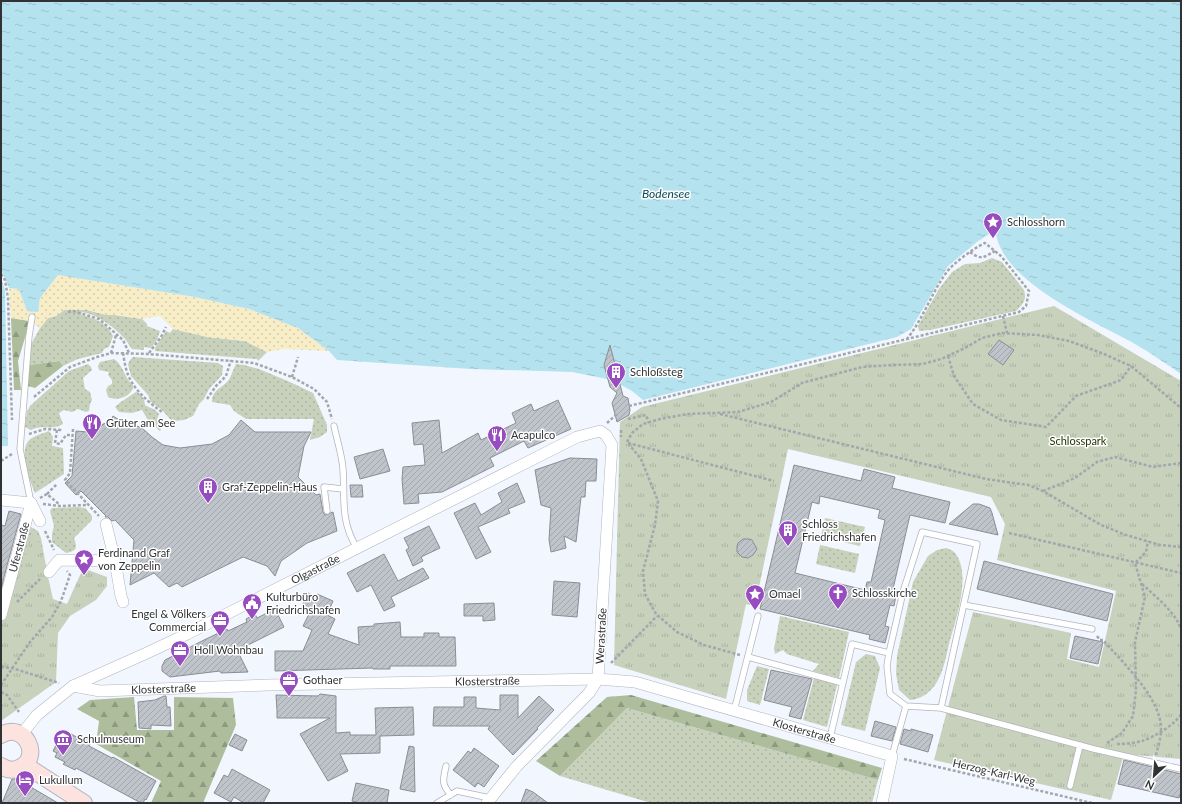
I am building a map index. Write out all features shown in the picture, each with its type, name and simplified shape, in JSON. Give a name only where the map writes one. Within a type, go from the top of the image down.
[{"type":"main road","points":[[1,735],[9,732],[15,732],[21,735],[30,745],[31,751],[25,765],[15,770],[2,768]]},
{"type":"main road","points":[[25,765],[84,803]]},
{"type":"street","name":"Olgastraße","points":[[21,735],[37,715],[73,686],[149,652],[576,437],[600,431]]},
{"type":"street","name":"Werastraße","points":[[489,801],[517,766],[589,694],[598,679],[612,444],[606,435],[600,431]]},
{"type":"street","points":[[1,500],[31,503]]},
{"type":"street","name":"Uferstraße","points":[[31,503],[40,520]]},
{"type":"street","name":"Uferstraße","points":[[1,615],[31,503]]},
{"type":"street","points":[[104,521],[115,561],[121,596],[124,602]]},
{"type":"street","points":[[49,572],[59,560],[115,561]]},
{"type":"street","name":"Klosterstraße","points":[[73,686],[100,691],[268,685],[598,679],[635,682],[892,756]]},
{"type":"street","points":[[882,803],[892,756]]},
{"type":"lane","points":[[31,503],[20,449],[20,437],[32,317]]},
{"type":"lane","points":[[334,426],[343,468],[344,512],[350,537],[357,548]]},
{"type":"lane","points":[[327,511],[324,487],[343,489]]},
{"type":"lane","points":[[941,708],[977,544],[922,532],[903,592],[889,653],[887,666],[890,694],[906,706],[941,708],[1080,745],[1181,769]]},
{"type":"lane","points":[[964,606],[1092,629]]},
{"type":"lane","points":[[734,711],[758,616]]},
{"type":"lane","points":[[830,738],[852,644],[889,653]]},
{"type":"lane","points":[[748,657],[843,683]]},
{"type":"lane","points":[[892,756],[906,706]]},
{"type":"lane","points":[[1070,786],[1080,745]]},
{"type":"lane","points":[[446,766],[443,781],[445,788],[451,795]]},
{"type":"lane","points":[[437,803],[457,791],[489,801]]},
{"type":"path","points":[[629,406],[1004,316],[1019,312],[1026,306],[1029,291],[1001,256],[984,244],[975,247],[946,272],[915,328],[907,339]]},
{"type":"path","points":[[970,252],[978,258],[983,258],[994,251]]},
{"type":"path","points":[[1,274],[5,280],[8,298],[12,420]]},
{"type":"path","points":[[68,312],[73,311],[99,319],[123,340],[129,353]]},
{"type":"path","points":[[1004,316],[1007,333]]},
{"type":"path","points":[[148,354],[161,337],[166,327]]},
{"type":"path","points":[[627,442],[632,433],[643,424],[688,414],[738,412],[771,402],[802,383],[862,367],[923,364],[948,356],[982,338],[1002,333],[1038,335],[1068,341],[1104,354],[1131,366],[1181,408]]},
{"type":"path","points":[[111,353],[116,335]]},
{"type":"path","points":[[22,416],[30,400],[70,367],[111,353],[129,353],[254,363],[292,378],[314,389],[326,402],[334,426]]},
{"type":"path","points":[[123,353],[127,372],[132,381],[150,404],[162,412]]},
{"type":"path","points":[[948,356],[954,376],[973,404],[1000,420],[1046,427],[1076,396],[1121,380],[1131,366]]},
{"type":"path","points":[[292,378],[298,357]]},
{"type":"path","points":[[207,400],[216,386],[226,376],[231,360]]},
{"type":"path","points":[[716,413],[986,478],[1028,485],[1043,491],[1101,525],[1126,535],[1160,545],[1181,547]]},
{"type":"path","points":[[628,419],[646,415],[649,423]]},
{"type":"path","points":[[20,437],[45,429],[62,430]]},
{"type":"path","points":[[73,429],[70,473],[65,480],[104,521]]},
{"type":"path","points":[[57,430],[55,443],[60,444],[66,435],[73,435]]},
{"type":"path","points":[[627,442],[774,482]]},
{"type":"path","points":[[627,442],[641,459],[658,501],[655,525],[643,571],[645,594],[657,616],[677,632],[704,645],[748,657]]},
{"type":"path","points":[[1043,491],[1075,478],[1097,462],[1115,458],[1153,467],[1181,463]]},
{"type":"path","points":[[31,503],[47,494],[57,484]]},
{"type":"path","points":[[47,494],[60,506],[89,505]]},
{"type":"path","points":[[46,533],[53,548]]},
{"type":"path","points":[[1009,533],[1181,573]]},
{"type":"path","points":[[1135,563],[1146,552],[1148,541]]},
{"type":"path","points":[[1,685],[30,642],[52,617],[61,601],[70,575],[59,560]]},
{"type":"path","points":[[1135,563],[1145,596],[1135,642],[1136,690],[1133,716],[1122,733],[1105,744],[1123,744],[1142,741],[1178,720],[1181,714]]},
{"type":"path","points":[[5,599],[17,602],[49,572]]},
{"type":"path","points":[[1142,584],[1159,599],[1178,622],[1181,628]]},
{"type":"path","points":[[610,664],[657,616]]},
{"type":"path","points":[[1092,629],[1100,640],[1103,640],[1136,678],[1153,700],[1159,713],[1161,731],[1154,762]]},
{"type":"path","points":[[1,667],[12,668],[58,683],[73,686]]},
{"type":"path","points":[[1,692],[8,695],[19,712]]},
{"type":"path","name":"Herzog-Karl-Weg","points":[[892,756],[1092,803]]},
{"type":"green space","points":[[992,258],[1002,262],[1024,290],[1024,302],[1016,311],[930,330],[919,331],[918,326],[939,289],[952,272],[965,264],[980,263]]},
{"type":"green space","name":"Schlosspark","points":[[1054,306],[1181,381],[1181,759],[1124,754],[1111,800],[934,760],[973,612],[1071,633],[1067,659],[1099,667],[1116,591],[997,560],[1005,524],[991,497],[788,449],[755,606],[746,604],[726,699],[614,665],[620,422],[642,407]]},
{"type":"green space","points":[[64,310],[87,310],[107,315],[142,319],[147,326],[160,331],[157,340],[151,348],[144,347],[144,350],[132,349],[125,339],[111,326],[94,316],[82,312],[81,315],[90,317],[108,328],[113,336],[109,347],[104,349],[102,353],[78,359],[63,366],[58,361],[29,365],[29,348],[40,328],[48,318],[56,316]]},
{"type":"green space","points":[[11,318],[30,321],[18,361],[21,390],[14,390]]},
{"type":"green space","points":[[173,329],[208,337],[245,341],[267,352],[258,361],[257,359],[155,351],[155,348],[166,331],[170,333]]},
{"type":"green space","points":[[133,357],[218,363],[223,366],[222,375],[209,389],[193,416],[184,420],[174,421],[151,402],[148,395],[131,376],[128,364]]},
{"type":"green space","points":[[114,359],[120,365],[133,385],[133,389],[128,395],[119,399],[108,397],[106,390],[108,386],[112,384],[112,380],[108,375],[109,372],[99,370],[98,366],[100,362]]},
{"type":"green space","points":[[59,361],[63,366],[35,388],[28,386],[26,382],[29,365]]},
{"type":"green space","points":[[88,364],[92,370],[83,378],[85,389],[90,392],[92,400],[89,411],[86,412],[78,409],[72,412],[64,410],[59,413],[63,424],[55,427],[35,428],[31,430],[25,427],[27,411],[31,405],[69,371]]},
{"type":"green space","points":[[236,364],[259,369],[313,393],[327,425],[327,432],[320,437],[310,440],[314,419],[246,419],[234,411],[230,405],[212,402],[213,395],[228,381]]},
{"type":"green space","points":[[136,392],[139,393],[144,399],[145,405],[155,410],[159,414],[157,419],[161,429],[160,431],[148,420],[142,410],[132,413],[119,412],[115,407]]},
{"type":"green space","points":[[49,431],[53,437],[52,446],[63,448],[64,474],[35,493],[26,468],[25,448],[31,439]]},
{"type":"green space","points":[[52,508],[85,508],[92,516],[92,520],[74,538],[76,545],[75,549],[66,553],[52,542],[54,526],[50,511]]},
{"type":"green space","points":[[825,518],[865,527],[860,546],[821,537]]},
{"type":"green space","points":[[31,527],[38,531],[41,538],[46,566],[42,573],[10,598]]},
{"type":"green space","points":[[34,528],[46,568],[53,599],[67,604],[81,573],[88,570],[107,577],[107,586],[96,600],[70,616],[58,633],[56,682],[1,721],[1,579],[17,583]]},
{"type":"green space","points":[[820,545],[859,554],[855,573],[816,564]]},
{"type":"green space","points":[[946,548],[954,552],[959,561],[962,572],[961,597],[958,610],[944,665],[938,681],[924,696],[910,700],[899,690],[896,674],[897,656],[913,582],[928,556],[937,550]]},
{"type":"green space","points":[[780,616],[849,632],[839,678],[813,671],[819,664],[787,654],[783,650],[775,654],[774,649]]},
{"type":"green space","points":[[866,654],[875,656],[880,668],[865,731],[841,725],[856,662]]},
{"type":"green space","points":[[757,666],[769,669],[760,705],[747,701],[747,690]]},
{"type":"green space","points":[[814,678],[837,685],[827,727],[803,720]]},
{"type":"green space","points":[[631,695],[882,768],[878,780],[627,708],[560,776],[536,761],[607,697]]},
{"type":"green space","points":[[134,697],[137,730],[174,730],[174,697],[233,698],[236,725],[203,803],[151,803],[161,781],[96,744],[99,721],[77,709],[90,700]]},
{"type":"green space","points":[[627,708],[878,780],[872,803],[651,803],[560,776]]},
{"type":"sand","points":[[58,275],[195,297],[249,309],[298,328],[329,351],[284,349],[267,352],[245,341],[208,337],[173,329],[160,316],[142,319],[107,315],[87,310],[64,310],[56,316],[48,318],[40,328],[30,321],[11,318],[9,288],[19,289],[27,311],[38,312],[40,298]]},
{"type":"water","name":"Bodensee","points":[[1,1],[1181,1],[1181,374],[1141,347],[1078,314],[1038,288],[1021,274],[1007,258],[998,242],[995,230],[977,242],[948,266],[911,329],[897,337],[643,400],[632,391],[612,380],[572,372],[471,369],[337,360],[329,351],[298,328],[249,309],[195,297],[58,275],[40,298],[38,312],[27,311],[19,289],[9,288],[1,269]]},
{"type":"water","points":[[1,278],[5,290],[8,446],[1,446]]},
{"type":"pier","points":[[1,276],[6,284],[7,290],[9,448],[5,290]]},
{"type":"building","points":[[999,340],[1014,350],[1003,365],[988,354]]},
{"type":"building","name":"Schloßsteg","points":[[610,345],[623,396],[628,398],[630,410],[629,415],[617,422],[612,403],[617,393],[610,387],[604,365]]},
{"type":"building","points":[[558,400],[571,429],[528,448],[524,441],[490,458],[494,466],[442,492],[418,494],[419,503],[404,504],[402,479],[403,467],[425,465],[423,444],[414,445],[412,423],[439,420],[442,453],[478,433],[481,440],[516,423],[512,413],[531,404],[534,411]]},
{"type":"building","name":"Graf-Zeppelin-Haus","points":[[113,416],[127,425],[141,427],[163,445],[180,448],[212,444],[229,435],[241,420],[255,432],[311,432],[304,446],[298,477],[316,495],[320,494],[323,512],[325,515],[333,512],[337,531],[307,543],[281,561],[275,576],[267,566],[243,557],[182,587],[177,583],[169,587],[154,573],[130,585],[134,540],[115,520],[112,521],[108,517],[105,517],[106,516],[81,491],[76,495],[65,483],[72,476],[76,431],[88,432],[111,420]]},
{"type":"building","points":[[383,449],[390,471],[360,479],[354,457]]},
{"type":"building","points":[[570,458],[597,459],[596,481],[586,481],[585,497],[581,497],[576,542],[564,536],[566,548],[551,552],[549,540],[551,508],[541,505],[535,470]]},
{"type":"building","name":"Schloss Friedrichshafen","points":[[794,465],[861,481],[864,469],[895,477],[892,488],[950,502],[945,523],[910,515],[893,589],[897,590],[894,606],[890,605],[885,626],[889,627],[885,643],[869,639],[870,635],[760,609]],"holes":[[[820,496],[880,510],[878,518],[885,520],[871,582],[867,582],[865,590],[795,573],[812,502],[819,504]]]},
{"type":"building","points":[[517,483],[525,502],[508,509],[510,513],[478,527],[491,552],[476,559],[454,513],[475,503],[481,515],[502,502],[498,493]]},
{"type":"building","points":[[350,485],[362,485],[363,497],[351,497]]},
{"type":"building","points":[[973,504],[979,504],[990,508],[998,535],[949,524]]},
{"type":"building","points":[[9,511],[21,514],[1,588],[1,525],[5,526]]},
{"type":"building","points":[[429,526],[440,548],[421,557],[423,561],[413,566],[406,550],[409,548],[404,538]]},
{"type":"building","points":[[743,539],[752,540],[757,549],[753,555],[748,558],[742,557],[737,552],[738,543]]},
{"type":"building","points":[[384,554],[398,581],[423,568],[429,578],[391,597],[395,606],[384,611],[371,585],[357,592],[347,573]]},
{"type":"building","points":[[984,561],[1113,594],[1107,621],[977,589]]},
{"type":"building","points":[[554,581],[580,583],[577,617],[552,615]]},
{"type":"building","points":[[308,593],[315,596],[317,594],[333,601],[327,615],[335,619],[328,634],[359,645],[358,627],[400,622],[401,637],[424,637],[424,633],[439,633],[439,637],[455,637],[456,666],[390,666],[390,669],[373,668],[275,671],[275,651],[303,651],[312,630],[303,626],[311,610],[302,606]]},
{"type":"building","points":[[494,603],[495,620],[483,621],[483,616],[464,616],[464,604]]},
{"type":"building","points":[[275,609],[284,627],[234,652],[238,652],[248,672],[221,673],[220,671],[170,677],[162,671],[162,666],[165,660],[227,629],[228,631],[247,622],[246,619],[255,614],[257,618]]},
{"type":"building","points":[[1075,636],[1103,642],[1098,664],[1070,658]]},
{"type":"building","points":[[771,670],[812,679],[801,719],[789,716],[792,707],[764,700]]},
{"type":"building","points":[[320,694],[336,696],[336,733],[350,732],[350,735],[376,735],[375,708],[413,707],[414,735],[380,736],[380,753],[340,754],[348,771],[328,781],[300,734],[330,718],[277,718],[276,695],[318,696]]},
{"type":"building","points":[[500,695],[518,695],[518,718],[539,696],[554,710],[513,755],[488,729],[490,726],[433,726],[434,707],[464,707],[464,697],[476,697],[476,708],[500,710]]},
{"type":"building","points":[[166,696],[167,707],[170,707],[171,726],[151,725],[151,729],[139,728],[138,702],[155,700]]},
{"type":"building","points":[[875,721],[896,727],[892,741],[871,736]]},
{"type":"building","points":[[904,729],[911,731],[911,729],[933,735],[928,752],[900,744]]},
{"type":"building","points":[[64,730],[80,739],[82,736],[91,742],[89,746],[112,758],[113,757],[156,781],[146,800],[145,799],[143,803],[141,803],[76,768],[75,770],[63,764],[65,762],[55,757],[57,753],[53,751]]},
{"type":"building","points":[[235,734],[247,740],[242,751],[229,745]]},
{"type":"building","points":[[409,746],[414,747],[415,792],[400,789]]},
{"type":"building","points":[[474,748],[499,766],[484,787],[478,783],[475,787],[453,770],[468,751],[471,753]]},
{"type":"building","points":[[1124,760],[1181,774],[1181,792],[1179,798],[1118,784]]},
{"type":"building","points":[[232,769],[270,790],[263,803],[244,803],[234,797],[231,802],[214,793],[224,775],[228,777]]},
{"type":"building","points":[[12,779],[17,779],[58,803],[2,803]]},
{"type":"building","points":[[356,783],[389,790],[387,803],[360,803],[352,801]]},
{"type":"building","points":[[526,789],[533,792],[548,803],[521,803]]},
{"type":"place","name":"Schlosshorn","points":[[993,239]]},
{"type":"place","name":"Schloßsteg","points":[[616,389]]},
{"type":"place","name":"Grüter am See","points":[[92,440]]},
{"type":"place","name":"Acapulco","points":[[497,452]]},
{"type":"place","name":"Graf-Zeppelin-Haus","points":[[208,504]]},
{"type":"place","name":"Schloss Friedrichshafen","points":[[788,547]]},
{"type":"place","name":"Ferdinand Graf von Zeppelin","points":[[84,576]]},
{"type":"place","name":"Schlosskirche","points":[[838,610]]},
{"type":"place","name":"Omael","points":[[755,611]]},
{"type":"place","name":"Kulturbüro Friedrichshafen","points":[[252,620]]},
{"type":"place","name":"Engel & Völkers Commercial","points":[[220,637]]},
{"type":"place","name":"Holl Wohnbau","points":[[180,667]]},
{"type":"place","name":"Gothaer","points":[[289,697]]},
{"type":"place","name":"Schulmuseum","points":[[63,756]]},
{"type":"place","name":"Lukullum","points":[[25,797]]}]
